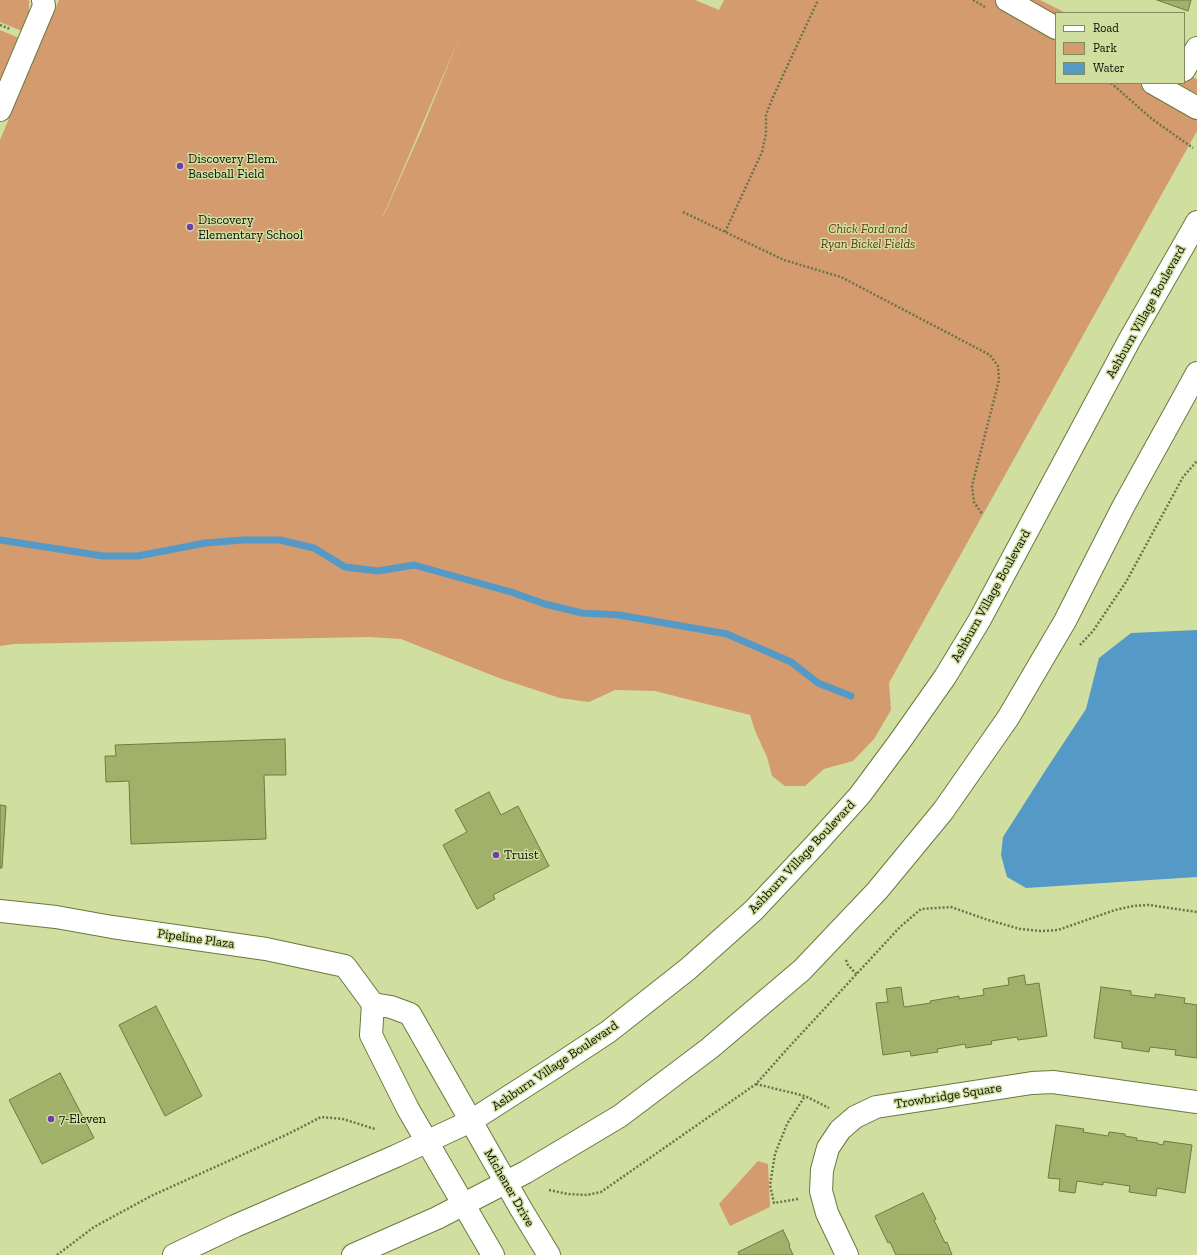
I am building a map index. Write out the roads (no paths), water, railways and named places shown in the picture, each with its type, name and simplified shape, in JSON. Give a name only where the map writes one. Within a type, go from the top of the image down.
[{"type":"main road","points":[[0,110],[44,6],[42,0]]},
{"type":"main road","points":[[1007,0],[1055,27]]},
{"type":"main road","points":[[1185,68],[1197,48]]},
{"type":"main road","points":[[1167,86],[1197,108]]},
{"type":"main road","name":"Ashburn Village Boulevard","points":[[174,1255],[235,1226],[427,1142],[471,1121],[608,1032],[688,970],[754,910],[860,794],[900,741],[945,677],[979,621],[1130,339],[1197,222]]},
{"type":"main road","points":[[353,1255],[437,1218],[526,1172],[620,1116],[710,1048],[802,970],[877,891],[943,811],[1008,718],[1065,621],[1123,507],[1197,374]]},
{"type":"main road","name":"Pipeline Plaza","points":[[0,912],[56,917],[112,927],[266,949],[345,966],[373,1004]]},
{"type":"main road","points":[[471,1121],[410,1014],[391,1007],[373,1004],[371,1035],[408,1109],[493,1255]]},
{"type":"main road","name":"Trowbridge Square","points":[[847,1255],[827,1213],[821,1191],[822,1170],[828,1148],[840,1130],[855,1117],[876,1107],[1032,1083],[1053,1082],[1197,1102]]},
{"type":"main road","name":"Michener Drive","points":[[471,1121],[505,1182],[549,1255]]},
{"type":"water","points":[[1197,630],[1197,877],[1026,888],[1007,877],[1001,855],[1003,837],[1086,709],[1099,658],[1131,633]]},
{"type":"waterway","points":[[0,540],[103,556],[138,556],[205,543],[243,540],[280,540],[314,548],[345,567],[378,571],[414,565],[511,592],[545,604],[582,613],[619,615],[727,634],[791,662],[818,683],[851,696]]},
{"type":"place","name":"Discovery Elem. Baseball Field","points":[[180,166]]},
{"type":"place","name":"Discovery Elementary School","points":[[190,227]]},
{"type":"place","name":"Truist","points":[[496,855]]},
{"type":"place","name":"7-Eleven","points":[[51,1119]]},
{"type":"park label","name":"Chick Ford and Ryan Bickel Fields","points":[[868,236]]}]
